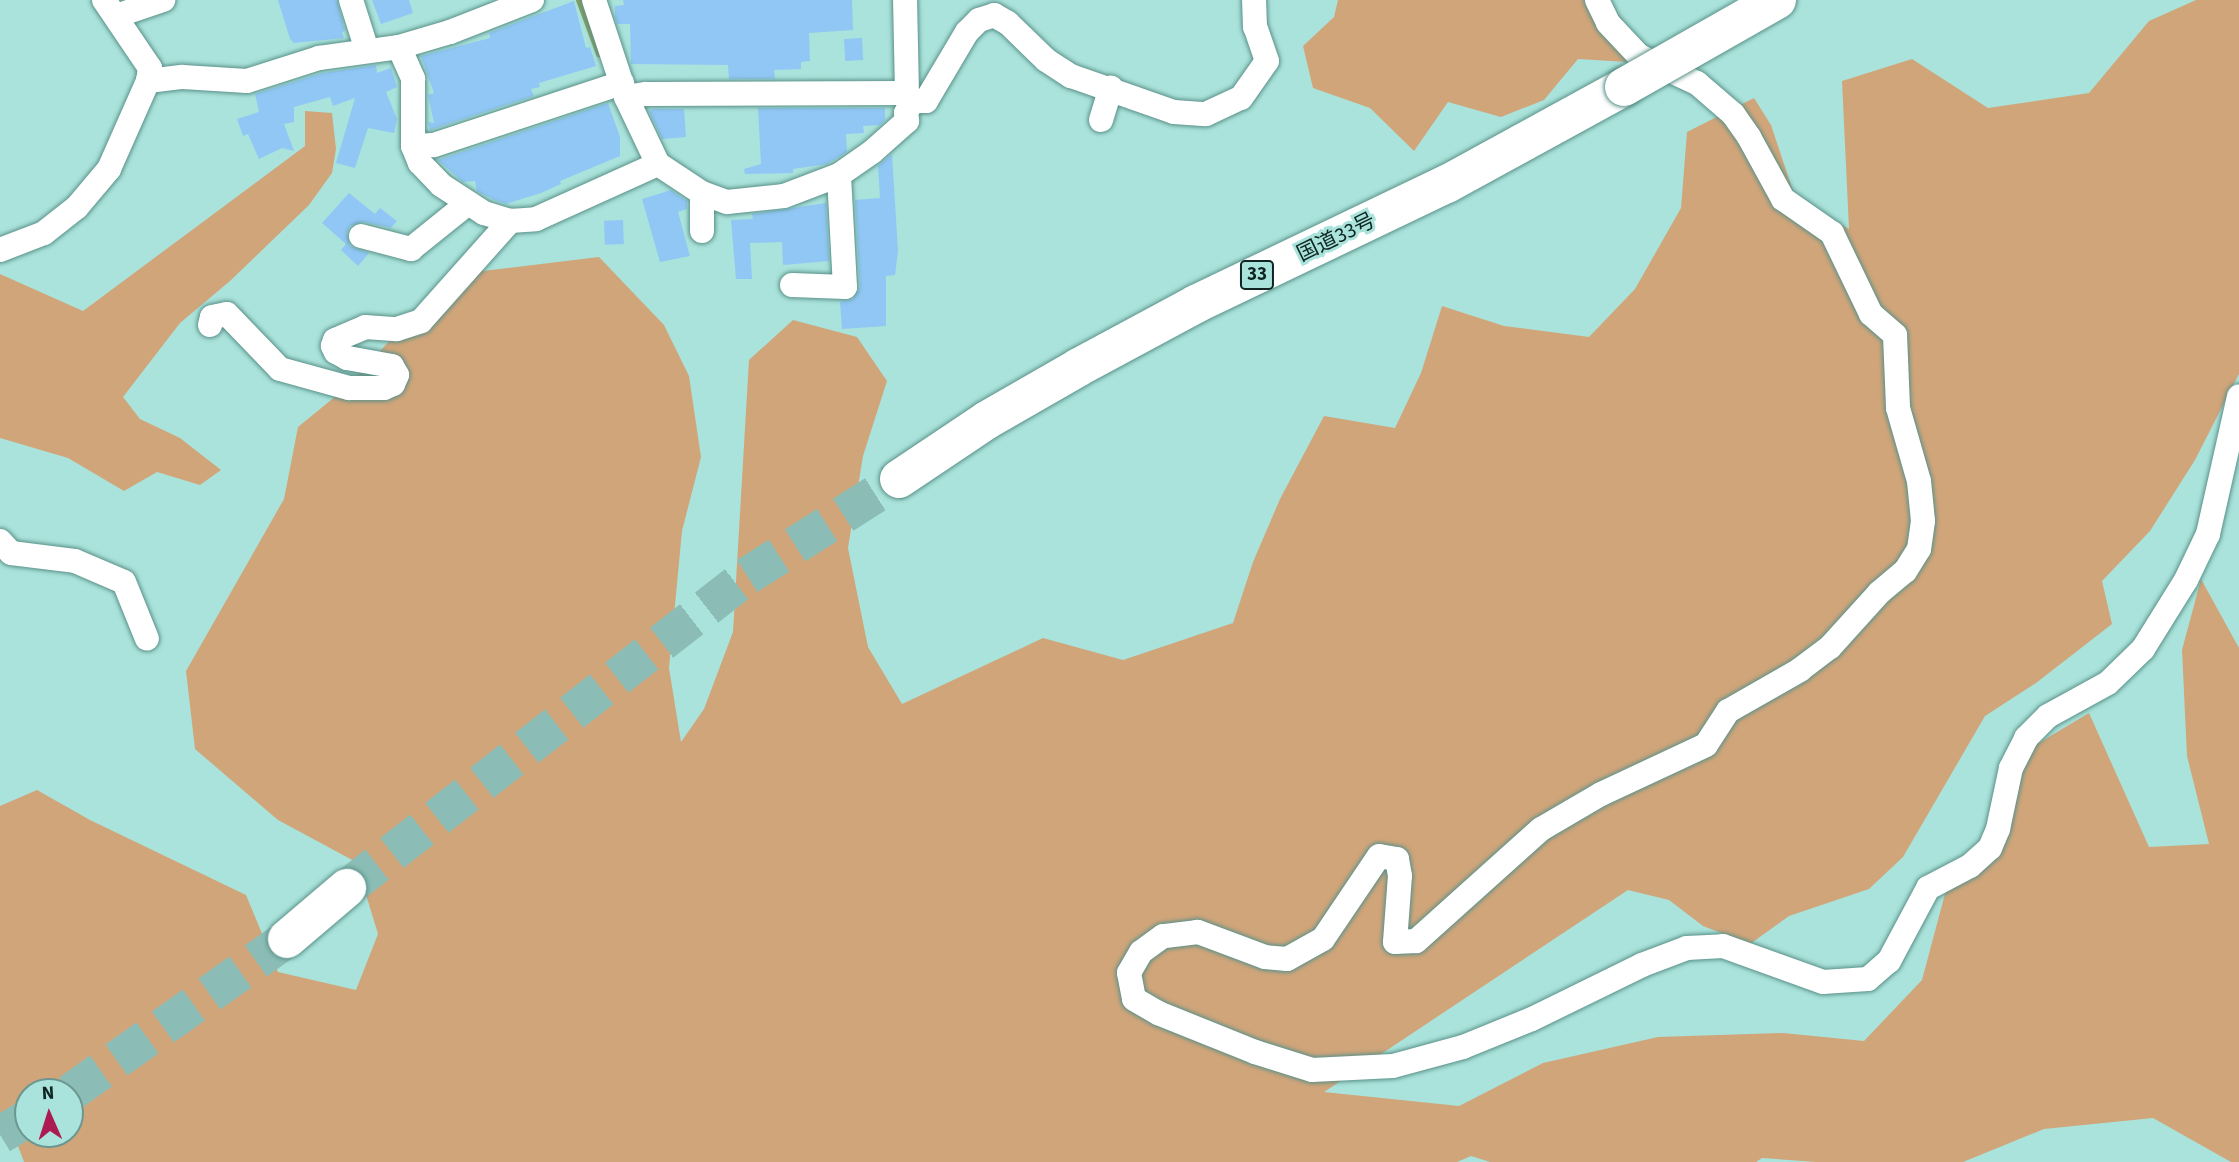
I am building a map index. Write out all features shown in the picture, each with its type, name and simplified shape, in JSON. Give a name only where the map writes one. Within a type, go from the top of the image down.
[{"type":"highway","name":"国道33号","points":[[899,479],[987,421],[1079,367],[1196,304],[1447,184],[1777,0]]},
{"type":"highway","points":[[286,939],[347,888]]},
{"type":"street","points":[[0,250],[44,233],[78,207],[109,169],[148,81],[150,68],[110,8],[163,0]]},
{"type":"street","points":[[351,0],[367,50]]},
{"type":"street","points":[[148,81],[183,77],[247,81],[319,58],[399,47],[450,32],[532,0]]},
{"type":"street","points":[[594,0],[624,90],[658,164],[702,192],[727,202],[753,202],[784,196],[839,175],[872,152],[907,121],[910,97],[905,0]]},
{"type":"street","points":[[412,146],[434,145],[624,90],[646,94],[910,97],[926,101],[967,32],[979,20],[994,15],[1008,23],[1058,70],[1174,112],[1206,114],[1241,98],[1267,61],[1255,27],[1254,0]]},
{"type":"street","points":[[1597,0],[1608,23],[1639,56],[1697,83],[1733,114],[1749,137],[1783,199],[1832,233],[1871,314],[1895,335],[1898,408],[1919,481],[1923,521],[1919,549],[1905,571],[1880,593],[1830,647],[1800,670],[1728,711],[1706,745],[1601,794],[1541,829],[1416,941],[1402,944],[1395,942],[1400,876],[1397,859],[1379,856],[1323,939],[1287,959],[1265,957],[1198,932],[1163,936],[1141,952],[1129,973],[1134,999],[1158,1013],[1255,1052],[1312,1070],[1393,1066],[1463,1047],[1532,1019],[1642,965],[1687,948],[1723,946],[1823,982],[1868,979],[1889,961],[1928,888],[1970,866],[1990,848],[1998,829],[2011,768],[2026,738],[2048,716],[2075,704],[2108,683],[2143,649],[2186,580],[2208,534],[2239,396]]},
{"type":"street","points":[[399,47],[413,79],[412,146],[420,163],[441,185],[467,204],[510,221],[536,219],[658,164]]},
{"type":"street","points":[[1101,120],[1111,88]]},
{"type":"street","points":[[792,285],[845,287],[839,175]]},
{"type":"street","points":[[702,192],[702,231]]},
{"type":"street","points":[[361,236],[411,248],[467,204]]},
{"type":"street","points":[[210,325],[212,317],[227,314],[280,369],[349,388],[384,388],[393,384],[397,375],[392,366],[347,358],[335,352],[335,341],[365,327],[397,329],[421,321],[510,221]]},
{"type":"street","points":[[0,541],[11,553],[75,561],[124,582],[147,639]]},
{"type":"shaded area","points":[[1338,0],[1608,0],[1641,48],[1627,62],[1578,59],[1544,100],[1501,117],[1448,102],[1414,151],[1370,108],[1313,88],[1303,46],[1334,17]]},
{"type":"shaded area","points":[[2196,0],[2239,0],[2239,374],[2195,460],[2150,531],[2102,581],[2112,624],[2036,683],[1985,716],[1903,857],[1869,889],[1789,916],[1750,944],[1703,926],[1669,900],[1628,890],[1324,1092],[1459,1106],[1543,1063],[1658,1037],[1783,1033],[1864,1041],[1922,980],[1950,875],[1981,850],[2032,747],[2089,713],[2149,847],[2209,844],[2187,756],[2182,650],[2201,579],[2239,648],[2239,1162],[2231,1162],[2153,1118],[2044,1129],[1963,1162],[1816,1162],[1762,1158],[1756,1162],[1490,1162],[1471,1156],[1457,1162],[24,1162],[19,1148],[84,1148],[84,1078],[14,1078],[14,1135],[12,1130],[0,1126],[0,806],[37,790],[90,820],[246,895],[278,972],[356,990],[378,934],[356,862],[278,820],[195,749],[186,671],[284,499],[298,427],[347,387],[450,275],[599,257],[664,325],[689,376],[701,457],[682,531],[669,668],[681,742],[704,709],[733,632],[749,360],[793,320],[857,337],[887,381],[863,456],[848,548],[868,647],[902,704],[1043,638],[1123,660],[1233,623],[1253,562],[1280,499],[1324,416],[1395,428],[1421,373],[1442,306],[1504,326],[1589,337],[1635,289],[1681,208],[1687,132],[1754,98],[1771,125],[1795,197],[1849,229],[1842,81],[1912,59],[1988,108],[2089,93],[2149,21]]},
{"type":"shaded area","points":[[305,111],[332,113],[336,149],[332,173],[309,205],[230,281],[180,323],[123,397],[140,419],[180,438],[221,470],[200,485],[157,472],[124,491],[68,458],[0,438],[0,274],[83,311],[305,146]]},
{"type":"building","points":[[278,0],[337,0],[345,31],[342,32],[344,38],[294,43],[290,39]]},
{"type":"building","points":[[372,0],[409,0],[413,13],[381,24]]},
{"type":"building","points":[[623,0],[852,0],[853,30],[809,33],[810,61],[801,62],[801,69],[774,70],[775,79],[729,79],[728,65],[631,64],[630,24],[617,24],[615,18],[615,6],[624,5]]},
{"type":"building","points":[[574,1],[586,48],[590,47],[596,66],[539,83],[540,87],[531,89],[534,96],[430,130],[428,122],[434,123],[428,95],[434,93],[421,56],[490,38],[489,33]]},
{"type":"building","points":[[862,38],[863,60],[845,61],[844,39]]},
{"type":"building","points":[[376,65],[377,73],[391,68],[397,87],[386,92],[397,119],[394,133],[368,128],[355,168],[336,163],[355,98],[333,106],[330,97],[294,107],[294,122],[284,124],[294,151],[282,148],[259,159],[248,134],[243,136],[237,119],[259,112],[255,94],[322,73]]},
{"type":"building","points":[[608,103],[620,137],[620,156],[560,181],[561,184],[541,193],[506,204],[477,191],[475,181],[463,182],[438,160]]},
{"type":"building","points":[[758,108],[885,108],[885,120],[880,125],[863,126],[864,133],[846,134],[847,152],[827,164],[793,169],[793,173],[745,174],[744,169],[761,164]]},
{"type":"building","points":[[684,109],[686,137],[662,139],[649,111]]},
{"type":"building","points":[[892,154],[898,251],[895,275],[886,276],[886,326],[842,329],[840,302],[853,299],[860,287],[855,200],[880,198],[878,166]]},
{"type":"building","points":[[671,190],[687,201],[687,209],[678,212],[690,256],[660,262],[642,199]]},
{"type":"building","points":[[349,193],[375,214],[380,208],[397,221],[391,228],[364,222],[350,226],[347,233],[350,246],[369,253],[358,266],[341,250],[346,244],[322,223]]},
{"type":"building","points":[[826,203],[829,261],[783,265],[782,242],[750,243],[752,279],[736,279],[731,220],[753,219],[752,214]]},
{"type":"building","points":[[623,220],[624,244],[605,245],[604,221]]},
{"type":"waterway","points":[[579,0],[599,54]]},
{"type":"tunnel","points":[[347,888],[747,576],[899,479]]},
{"type":"tunnel","points":[[84,1083],[287,939]]},
{"type":"tunnel","points":[[0,1135],[14,1126]]}]
